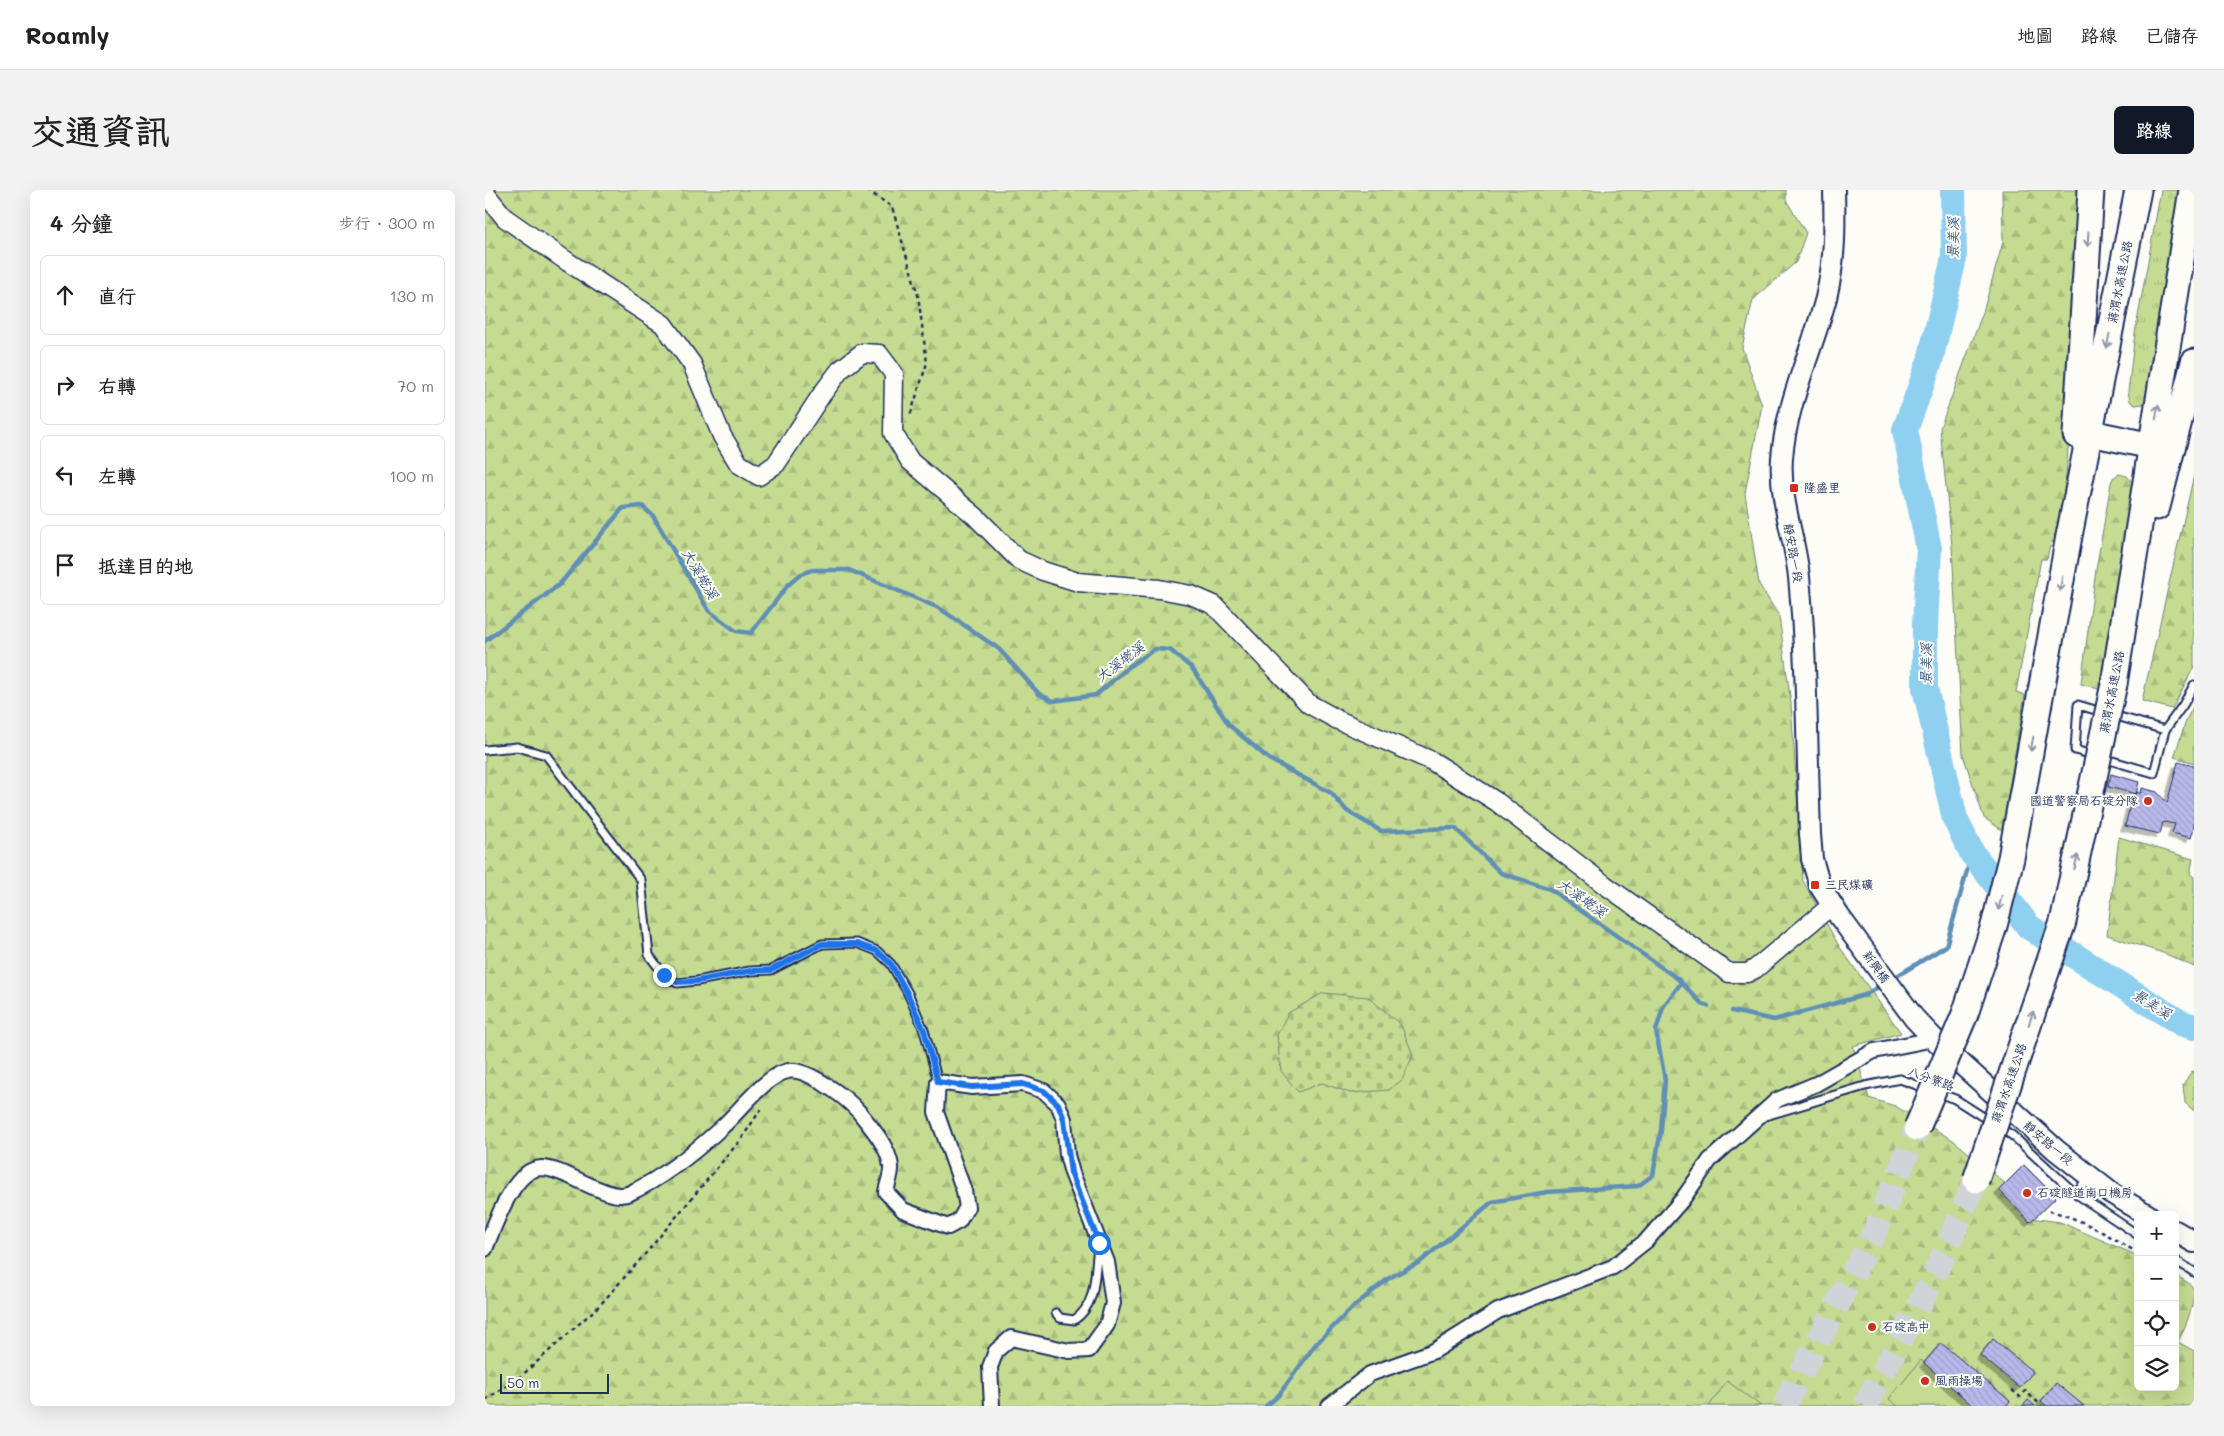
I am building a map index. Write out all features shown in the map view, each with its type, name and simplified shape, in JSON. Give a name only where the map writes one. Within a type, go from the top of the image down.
[{"type":"highway","points":[[2069,536],[2091,190]]},
{"type":"highway","name":"蔣渭水高速公路","points":[[1917,1128],[1965,1014],[1994,926],[2011,858],[2069,536],[2138,190]]},
{"type":"highway","name":"蔣渭水高速公路","points":[[1976,1180],[2063,922],[2115,684],[2192,190]]},
{"type":"highway","points":[[2115,684],[2157,506],[2194,362]]},
{"type":"highway","points":[[2090,433],[2152,446]]},
{"type":"main road","name":"靜安路一段","points":[[1834,190],[1835,245],[1832,272],[1788,423],[1782,457],[1782,489],[1799,575],[1812,859],[1820,886],[1835,910]]},
{"type":"main road","name":"新興橋","points":[[1835,910],[1914,1018]]},
{"type":"main road","name":"靜安路一段","points":[[1914,1018],[1934,1040],[2056,1150],[2111,1193],[2141,1211]]},
{"type":"main road","points":[[2179,1233],[2194,1242]]},
{"type":"street","points":[[485,194],[505,218],[663,324],[692,364],[722,436],[739,464],[759,476],[776,464],[840,370],[862,353],[879,354],[894,374],[893,433],[910,461],[975,516],[1019,560],[1043,571],[1078,582],[1159,589],[1191,595],[1214,606],[1309,704],[1339,720],[1432,761],[1497,802],[1605,885],[1729,974],[1747,973],[1755,969],[1835,910]]},
{"type":"street","points":[[1329,1406],[1370,1374],[1434,1350],[1498,1311],[1613,1267],[1647,1241],[1682,1200],[1710,1160],[1752,1120],[1777,1100],[1817,1084],[1874,1052],[1934,1040]]},
{"type":"street","points":[[485,1249],[501,1210],[516,1184],[526,1175],[539,1168],[553,1170],[614,1195],[628,1194],[662,1176],[722,1127],[765,1084],[787,1071],[797,1071],[821,1082],[854,1106],[878,1135],[891,1167],[886,1192],[903,1210],[949,1227],[959,1221],[967,1207],[964,1191],[936,1112],[938,1082],[972,1087],[1023,1084],[1044,1091],[1058,1104],[1064,1119],[1071,1173],[1107,1262],[1113,1303],[1107,1325],[1089,1350],[1069,1351],[1011,1338],[997,1351],[990,1367],[992,1406]]},
{"type":"lane","points":[[2165,730],[2078,706],[2075,750],[2154,774],[2165,730],[2183,705],[2194,685]]},
{"type":"lane","points":[[485,750],[517,747],[546,755],[641,880],[649,954],[664,975],[677,982],[697,981],[750,971],[771,970],[822,944],[857,944],[877,951],[891,964],[907,993],[924,1030],[938,1082]]},
{"type":"lane","name":"八分寮路","points":[[1752,1120],[1865,1086],[1900,1079],[1955,1099],[2013,1136],[2075,1193],[2134,1232]]},
{"type":"lane","points":[[2075,1193],[2090,1177]]},
{"type":"lane","points":[[1056,1312],[1060,1318],[1075,1320],[1088,1307],[1092,1297],[1099,1243]]},
{"type":"lane","points":[[2179,1263],[2194,1272]]},
{"type":"path","points":[[867,190],[892,207],[918,295],[927,363],[910,416],[893,433]]},
{"type":"path","points":[[485,1400],[519,1378],[599,1305],[640,1260],[742,1138],[765,1102],[765,1084]]},
{"type":"path","points":[[2049,1211],[2070,1216],[2083,1222],[2134,1251]]},
{"type":"path","points":[[2012,1390],[2020,1397],[2025,1391],[2042,1406]]},
{"type":"green space","points":[[485,190],[1786,190],[1786,200],[1806,233],[1796,262],[1753,300],[1742,348],[1762,405],[1745,493],[1759,584],[1779,616],[1791,704],[1803,881],[1839,946],[1901,1033],[1853,1046],[1869,1098],[1895,1106],[1953,1140],[2012,1189],[2030,1218],[2060,1222],[2134,1254],[2134,1391],[2179,1391],[2179,1343],[2194,1351],[2194,1406],[485,1406]]},
{"type":"green space","points":[[2002,190],[2084,190],[2078,316],[2061,543],[2051,542],[2047,559],[2041,559],[2016,692],[2025,695],[2002,830],[1984,818],[1963,755],[1952,546],[1940,428],[1983,312],[2003,242]]},
{"type":"green space","points":[[2161,190],[2184,190],[2149,397],[2143,404],[2135,405],[2130,401],[2128,392],[2135,333]]},
{"type":"green space","points":[[2119,474],[2127,476],[2133,483],[2105,691],[2081,684],[2096,570],[2111,483],[2113,478]]},
{"type":"green space","points":[[2194,475],[2194,667],[2172,709],[2142,701]]},
{"type":"green space","points":[[2194,705],[2194,763],[2174,757],[2187,718]]},
{"type":"green space","points":[[2119,837],[2193,859],[2190,874],[2194,877],[2194,967],[2166,954],[2107,935]]},
{"type":"green space","points":[[1323,993],[1368,997],[1401,1025],[1413,1055],[1402,1080],[1389,1090],[1350,1093],[1322,1083],[1298,1092],[1281,1071],[1277,1035],[1288,1013]]},
{"type":"green space","points":[[2194,1071],[2194,1111],[2185,1103],[2183,1085],[2191,1072]]},
{"type":"green space","points":[[2179,1277],[2191,1285],[2194,1290],[2191,1310],[2179,1340]]},
{"type":"green space","name":"風雨操場","points":[[1921,1360],[1974,1405],[1898,1406],[1889,1399]]},
{"type":"green space","points":[[1727,1381],[1761,1406],[1709,1406]]},
{"type":"building","name":"國道警察局石碇分隊","points":[[2178,762],[2194,766],[2194,828],[2191,838],[2172,833],[2175,824],[2163,822],[2160,834],[2125,826],[2133,794],[2141,793],[2142,788],[2157,792],[2167,803]]},
{"type":"building","points":[[2111,774],[2139,782],[2136,794],[2108,787]]},
{"type":"building","name":"石碇隧道南口機房","points":[[2024,1165],[2056,1197],[2030,1222],[1999,1190]]},
{"type":"building","points":[[1993,1339],[2033,1372],[2020,1388],[1980,1355]]},
{"type":"building","points":[[1941,1343],[2010,1401],[2006,1406],[1973,1406],[1924,1363]]},
{"type":"building","points":[[2056,1383],[2084,1406],[2047,1406],[2041,1401]]},
{"type":"building","points":[[2028,1400],[2035,1406],[2023,1406]]},
{"type":"waterway","name":"景美溪","points":[[1953,190],[1954,258],[1930,361],[1905,430],[1929,549],[1925,625],[1925,688],[1955,819],[1972,853],[2029,927],[2181,1023],[2194,1027]]},
{"type":"waterway","name":"大溪墘溪","points":[[485,641],[560,584],[623,508],[642,506],[653,516],[709,611],[736,631],[751,633],[788,585],[801,574],[812,570],[849,570],[939,608],[999,649],[1039,694],[1053,701],[1096,695],[1131,665],[1155,649],[1170,650],[1192,668],[1229,725],[1269,759],[1331,793],[1347,811],[1381,831],[1455,828],[1501,873],[1550,889],[1678,979],[1702,1004],[1708,1006]]},
{"type":"waterway","name":"大溪墘溪","points":[[1892,979],[1946,946],[1972,853]]},
{"type":"waterway","points":[[1266,1406],[1278,1396],[1315,1345],[1353,1307],[1389,1278],[1420,1262],[1492,1202],[1547,1192],[1638,1186],[1653,1175],[1661,1130],[1665,1080],[1656,1031],[1663,1007],[1681,983]]},
{"type":"waterway","name":"大溪墘溪","points":[[1732,1011],[1774,1020],[1865,995],[1883,984]]},
{"type":"tunnel","points":[[1784,1406],[1874,1234],[1917,1128]]},
{"type":"tunnel","points":[[1865,1406],[1931,1283],[1976,1180]]},
{"type":"place","name":"隆盛里","points":[[1794,488]]},
{"type":"place","name":"國道警察局石碇分隊","points":[[2148,801]]},
{"type":"place","name":"三民煤礦","points":[[1815,885]]},
{"type":"place","name":"石碇隧道南口機房","points":[[2027,1193]]},
{"type":"place","name":"石碇高中","points":[[1872,1327]]},
{"type":"place","name":"風雨操場","points":[[1925,1381]]},
{"type":"route","points":[[664,975],[677,982],[697,981],[723,974],[771,970],[822,944],[857,944],[877,951],[891,964],[907,993],[924,1030],[938,1082],[972,1087],[1023,1084],[1044,1091],[1058,1104],[1064,1119],[1067,1155],[1071,1173],[1099,1243]]}]
